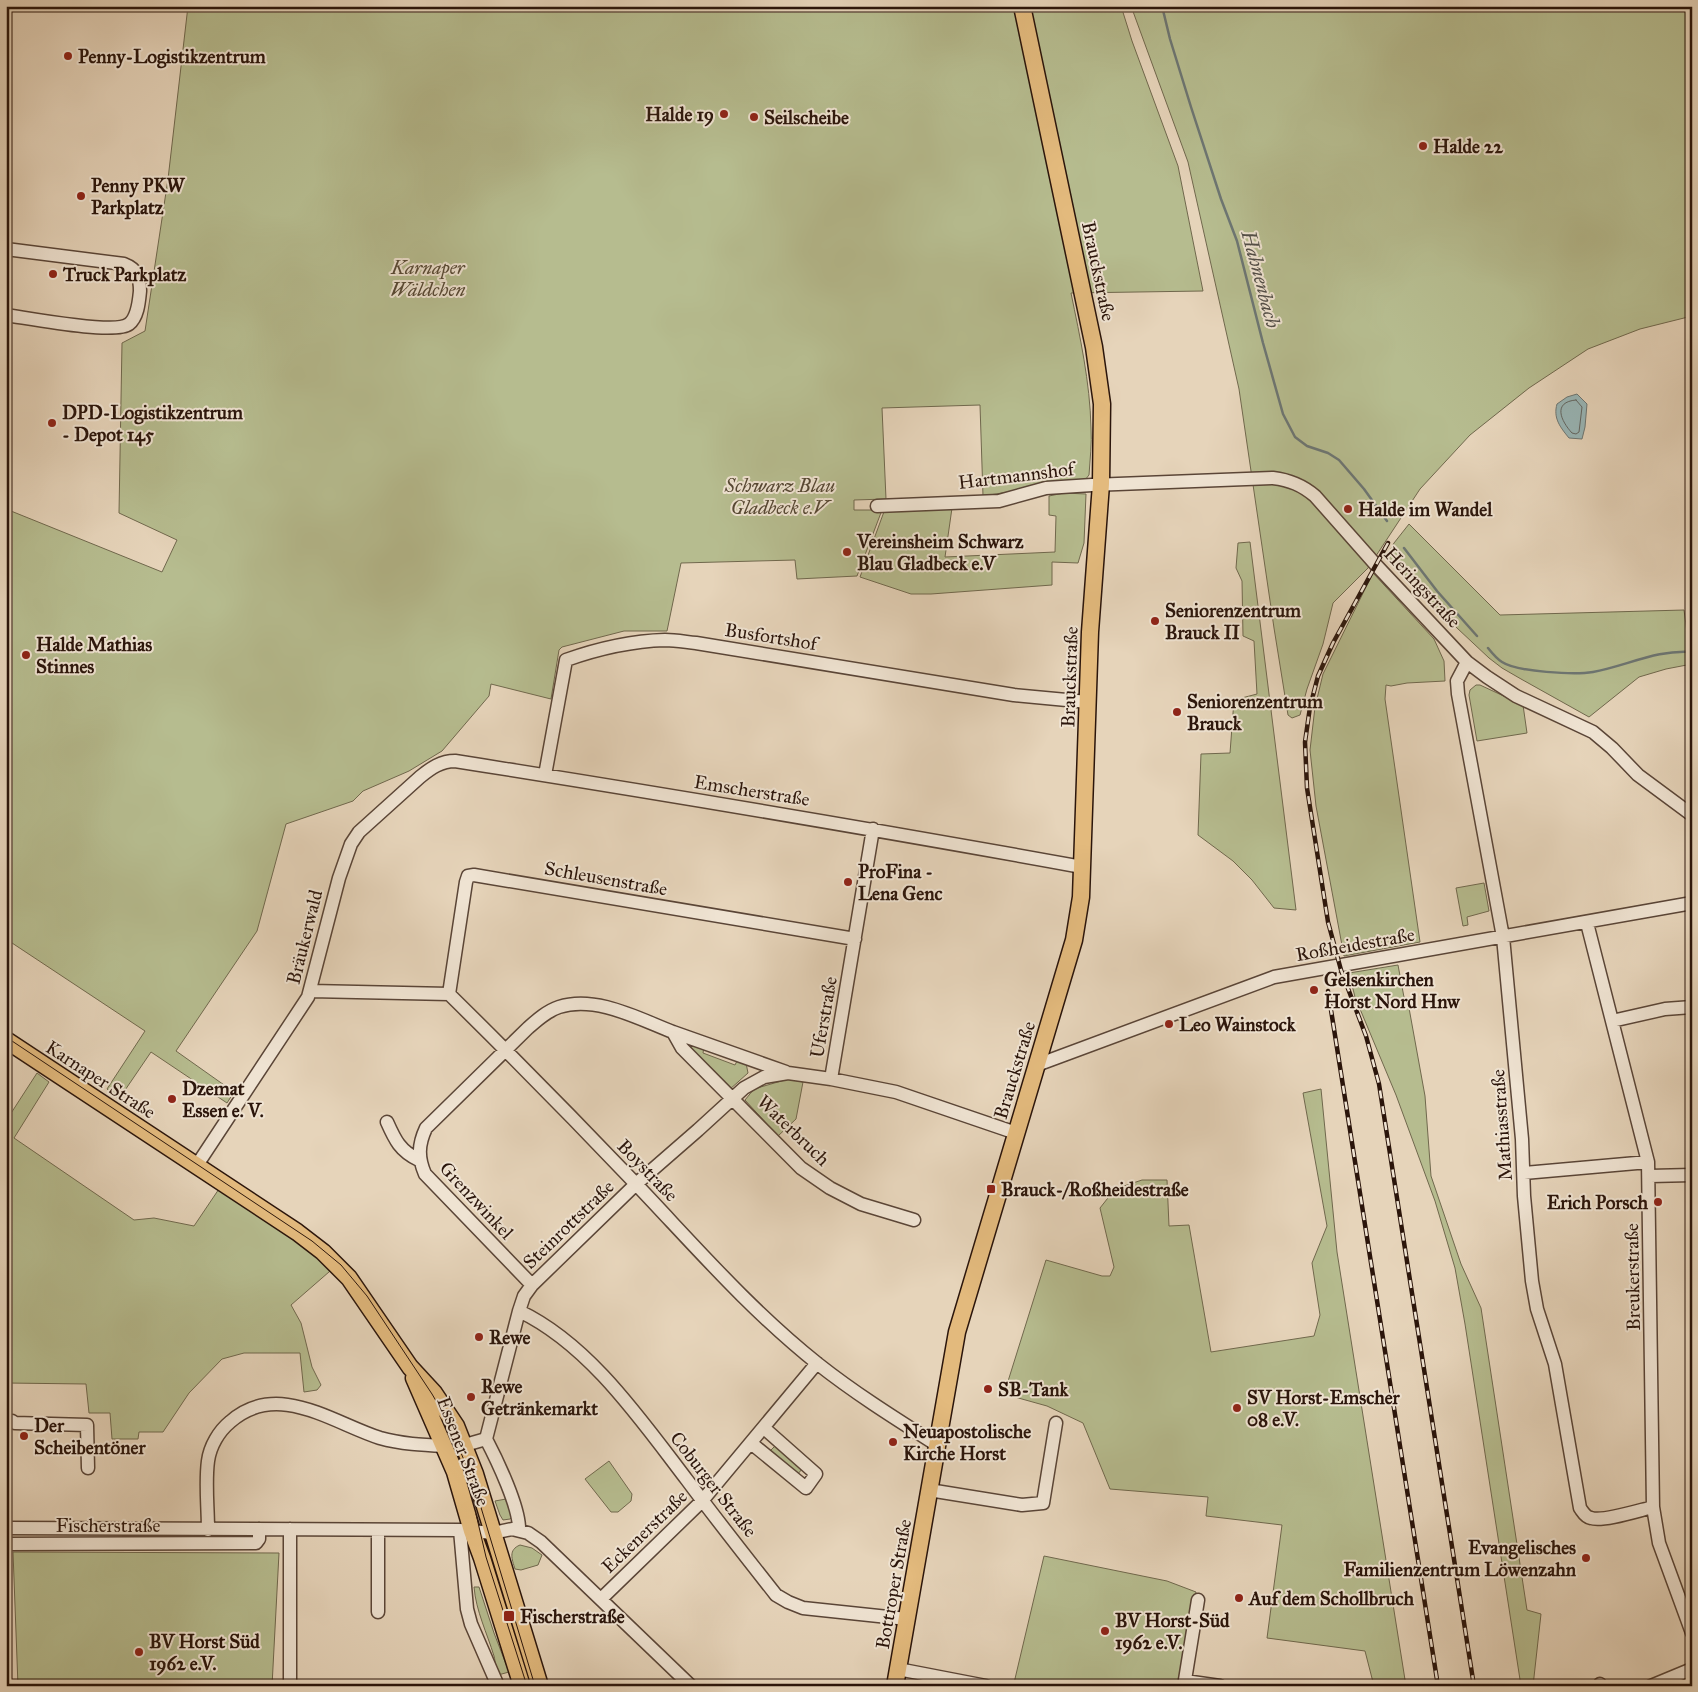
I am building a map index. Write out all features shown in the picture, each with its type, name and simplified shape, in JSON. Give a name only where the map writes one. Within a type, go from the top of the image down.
[{"type":"main road","name":"Brauckstraße","points":[[956,1339],[1074,940],[1080,911],[1090,632],[1101,484],[1102,404],[1094,347],[1022,6]]},
{"type":"main road","name":"Karnaper Straße","points":[[6,1040],[297,1232],[323,1252]]},
{"type":"main road","name":"Essener Straße","points":[[323,1252],[349,1278],[410,1366],[434,1393],[456,1426],[465,1445],[493,1532]]},
{"type":"main road","name":"Bottroper Straße","points":[[895,1686],[956,1339]]},
{"type":"main road","name":"Essener Straße","points":[[410,1366],[455,1472],[466,1530]]},
{"type":"main road","points":[[466,1530],[482,1558],[522,1686]]},
{"type":"main road","points":[[493,1532],[540,1686]]},
{"type":"street","points":[[6,249],[124,264],[132,268],[140,280],[140,293],[134,317],[130,323],[122,327],[101,328],[6,315]]},
{"type":"street","name":"Heringstraße","points":[[1101,484],[1273,478],[1290,481],[1299,485],[1315,496],[1387,577],[1467,662],[1516,696],[1593,732],[1612,748],[1638,775],[1692,815]]},
{"type":"street","name":"Hartmannshof","points":[[877,506],[999,501],[1046,488],[1101,484]]},
{"type":"street","name":"Busfortshof","points":[[545,775],[566,660],[596,650],[633,644],[665,640],[696,643],[1014,695],[1088,702]]},
{"type":"street","name":"Mathiasstraße","points":[[1467,662],[1457,681],[1458,694],[1503,937],[1524,1173],[1530,1271],[1534,1295],[1556,1364],[1580,1508],[1585,1515],[1599,1520],[1653,1507]]},
{"type":"street","name":"Emscherstraße","points":[[420,777],[445,761],[455,761],[873,829],[1082,866]]},
{"type":"street","name":"Bräukerwald","points":[[196,1165],[308,998],[339,878],[351,844],[359,832],[420,777]]},
{"type":"street","name":"Uferstraße","points":[[873,829],[831,1079],[896,1092],[1016,1132]]},
{"type":"street","name":"Schleusenstraße","points":[[449,994],[466,882],[468,876],[474,875],[855,939]]},
{"type":"street","name":"Roßheidestraße","points":[[1037,1065],[1274,977],[1692,904]]},
{"type":"street","name":"Breukerstraße","points":[[1587,923],[1648,1162],[1650,1176],[1653,1507],[1661,1550],[1692,1633]]},
{"type":"street","points":[[311,991],[449,994]]},
{"type":"street","name":"Boystraße","points":[[449,994],[506,1050],[756,1310],[817,1363],[858,1395],[937,1445]]},
{"type":"street","name":"Grenzwinkel","points":[[532,1285],[432,1184],[419,1160],[420,1147],[426,1128],[543,1015],[559,1007],[580,1002],[600,1005],[788,1073]]},
{"type":"street","points":[[1612,1021],[1664,1009],[1692,1007]]},
{"type":"street","name":"Waterbruch","points":[[673,1032],[682,1048],[801,1168],[830,1188],[860,1204],[914,1220]]},
{"type":"street","name":"Steinrottstraße","points":[[486,1439],[519,1312],[524,1296],[532,1285],[636,1184],[733,1100],[744,1088],[764,1077],[788,1073],[831,1079]]},
{"type":"street","name":"Grenzwinkel","points":[[387,1122],[400,1147],[410,1156],[419,1160]]},
{"type":"street","points":[[1524,1173],[1648,1162]]},
{"type":"street","points":[[1650,1176],[1692,1175]]},
{"type":"street","name":"Coburger Straße","points":[[519,1312],[534,1319],[568,1344],[604,1377],[634,1411],[776,1595],[803,1608],[907,1619]]},
{"type":"street","name":"Eckenerstraße","points":[[601,1599],[702,1501],[817,1363]]},
{"type":"street","points":[[208,1530],[208,1469],[210,1450],[228,1423],[254,1407],[277,1404],[306,1408],[393,1442],[445,1446]]},
{"type":"street","points":[[6,1421],[15,1423],[87,1425],[88,1468]]},
{"type":"street","points":[[929,1490],[1022,1505],[1043,1502],[1056,1423]]},
{"type":"street","points":[[751,1443],[806,1488],[816,1474],[764,1428]]},
{"type":"street","points":[[465,1445],[486,1439]]},
{"type":"street","name":"Essener Straße","points":[[466,1530],[493,1532],[512,1529],[519,1530],[516,1512],[498,1462],[486,1439]]},
{"type":"street","name":"Fischerstraße","points":[[6,1528],[466,1530]]},
{"type":"street","name":"Fischerstraße","points":[[6,1544],[256,1543],[259,1540],[259,1530]]},
{"type":"street","points":[[290,1530],[290,1686]]},
{"type":"street","points":[[378,1530],[378,1612]]},
{"type":"street","points":[[466,1530],[467,1608],[471,1624],[498,1686]]},
{"type":"street","points":[[519,1530],[528,1533],[541,1542],[691,1686]]},
{"type":"street","points":[[1198,1600],[1185,1684],[1220,1686]]},
{"type":"street","points":[[898,1669],[986,1686]]},
{"type":"street","points":[[1651,1686],[1692,1669]]},
{"type":"green space","name":"Karnaper Wäldchen","points":[[188,6],[1121,6],[1178,166],[1203,291],[1071,293],[1089,394],[1091,439],[1089,475],[1085,480],[983,496],[980,405],[882,408],[886,499],[854,500],[854,510],[882,510],[857,576],[797,579],[795,560],[681,563],[667,631],[624,631],[562,647],[559,650],[551,699],[491,684],[489,696],[442,751],[409,771],[363,791],[353,801],[286,824],[257,931],[176,1051],[234,1092],[227,1103],[151,1052],[119,1099],[107,1089],[145,1031],[6,939],[6,509],[162,572],[177,540],[119,513],[122,343],[145,331],[168,179]]},
{"type":"green space","points":[[1131,6],[1692,6],[1692,316],[1640,329],[1588,349],[1529,388],[1470,435],[1420,489],[1368,568],[1333,603],[1323,644],[1300,715],[1292,718],[1288,715],[1239,389],[1188,162]]},
{"type":"green space","points":[[1064,493],[1086,494],[1084,543],[1078,563],[1052,562],[1052,585],[911,594],[860,577],[885,509],[952,508],[945,557],[1055,552],[1056,516],[1049,515],[1049,496]]},
{"type":"green space","points":[[1409,524],[1500,615],[1684,610],[1689,648],[1692,649],[1692,664],[1639,677],[1589,717],[1502,668],[1489,658],[1441,613],[1387,556],[1394,543]]},
{"type":"green space","points":[[1250,542],[1296,910],[1274,908],[1252,880],[1233,861],[1198,835],[1201,754],[1230,753],[1234,700],[1257,694],[1254,641],[1243,636],[1242,581],[1236,568],[1238,543]]},
{"type":"green space","points":[[1373,573],[1434,639],[1444,661],[1445,681],[1386,685],[1385,699],[1420,942],[1344,956],[1316,806],[1310,750],[1315,707],[1323,674]]},
{"type":"green space","points":[[1476,685],[1480,685],[1523,705],[1527,733],[1477,741],[1469,695],[1470,690]]},
{"type":"green space","points":[[1484,883],[1489,911],[1467,917],[1468,925],[1463,926],[1456,888]]},
{"type":"green space","points":[[1398,965],[1406,1008],[1409,1008],[1425,1096],[1431,1176],[1461,1264],[1481,1308],[1527,1610],[1541,1614],[1533,1686],[1521,1686],[1455,1268],[1435,1201],[1396,1095],[1355,997],[1349,973]]},
{"type":"green space","points":[[689,1043],[704,1047],[703,1053],[735,1065],[738,1059],[746,1063],[748,1073],[729,1090],[687,1046]]},
{"type":"green space","points":[[37,1073],[49,1082],[14,1138],[134,1220],[154,1218],[194,1226],[223,1183],[337,1265],[291,1305],[301,1323],[312,1367],[321,1385],[317,1390],[304,1392],[300,1353],[244,1353],[222,1359],[189,1393],[163,1432],[139,1432],[138,1439],[112,1439],[110,1413],[89,1413],[86,1384],[6,1383],[6,1121]]},
{"type":"green space","points":[[788,1079],[803,1082],[796,1119],[778,1136],[745,1100],[754,1089]]},
{"type":"green space","points":[[1321,1089],[1337,1252],[1406,1686],[1374,1686],[1365,1651],[1267,1638],[1282,1525],[1206,1516],[1208,1497],[1110,1489],[1083,1423],[1047,1406],[1004,1394],[1046,1260],[1102,1276],[1110,1276],[1114,1267],[1100,1208],[1115,1189],[1142,1180],[1167,1180],[1169,1226],[1189,1225],[1211,1352],[1314,1336],[1320,1315],[1312,1263],[1327,1226],[1303,1093]]},
{"type":"green space","points":[[776,1445],[803,1468],[796,1476],[769,1452]]},
{"type":"green space","points":[[609,1461],[632,1494],[631,1501],[618,1512],[611,1512],[585,1479]]},
{"type":"green space","points":[[506,1499],[512,1517],[503,1520],[495,1501]]},
{"type":"green space","points":[[520,1545],[532,1548],[542,1555],[538,1565],[521,1570],[515,1569],[512,1552]]},
{"type":"green space","points":[[13,1552],[279,1553],[272,1686],[18,1686]]},
{"type":"green space","name":"BV Horst-Süd 1962 e.V.","points":[[1044,1556],[1167,1581],[1196,1592],[1181,1686],[1025,1686],[1014,1683]]},
{"type":"green space","points":[[474,1587],[479,1587],[509,1672],[498,1675],[494,1656],[477,1605]]},
{"type":"water","points":[[1577,394],[1587,404],[1582,439],[1569,438],[1560,426],[1556,414],[1557,404],[1567,397]]},
{"type":"waterway","name":"Hahnenbach","points":[[1162,6],[1191,107],[1237,241],[1283,414],[1295,437],[1307,446],[1328,453],[1339,460],[1364,489],[1387,521]]},
{"type":"waterway","name":"Hahnenbach","points":[[1404,548],[1437,591],[1477,636]]},
{"type":"waterway","name":"Hahnenbach","points":[[1488,648],[1498,659],[1509,665],[1546,672],[1573,673],[1593,672],[1654,655],[1692,652]]},
{"type":"tram line","points":[[6,1037],[312,1241],[341,1265],[367,1296],[446,1418],[473,1481],[535,1686]]},
{"type":"tram line","points":[[476,1514],[486,1557],[527,1686]]},
{"type":"railway","points":[[1388,543],[1333,643],[1318,676],[1310,707],[1305,742],[1307,788],[1328,922],[1341,970],[1366,1036],[1379,1084],[1474,1686]]},
{"type":"railway","points":[[1328,991],[1438,1686]]},
{"type":"place","name":"Penny-Logistikzentrum","points":[[68,56]]},
{"type":"place","name":"Halde 19","points":[[724,114]]},
{"type":"place","name":"Seilscheibe","points":[[754,117]]},
{"type":"place","name":"Halde 22","points":[[1423,146]]},
{"type":"place","name":"Penny PKW Parkplatz","points":[[81,196]]},
{"type":"place","name":"Truck Parkplatz","points":[[53,274]]},
{"type":"place","name":"DPD-Logistikzentrum - Depot 145","points":[[52,423]]},
{"type":"place","name":"Halde im Wandel","points":[[1348,509]]},
{"type":"place","name":"Vereinsheim Schwarz Blau Gladbeck e.V","points":[[847,552]]},
{"type":"place","name":"Seniorenzentrum Brauck II","points":[[1155,621]]},
{"type":"place","name":"Halde Mathias Stinnes","points":[[26,655]]},
{"type":"place","name":"Seniorenzentrum Brauck","points":[[1177,712]]},
{"type":"place","name":"ProFina - Lena Genc","points":[[848,882]]},
{"type":"place","name":"Gelsenkirchen Horst Nord Hnw","points":[[1314,990]]},
{"type":"place","name":"Leo Wainstock","points":[[1169,1024]]},
{"type":"place","name":"Dzemat Essen e. V.","points":[[172,1099]]},
{"type":"place","name":"Brauck-/Roßheidestraße","points":[[991,1189]]},
{"type":"place","name":"Erich Porsch","points":[[1658,1202]]},
{"type":"place","name":"Rewe","points":[[479,1337]]},
{"type":"place","name":"SB-Tank","points":[[988,1389]]},
{"type":"place","name":"Rewe Getränkemarkt","points":[[471,1397]]},
{"type":"place","name":"SV Horst-Emscher 08 e.V.","points":[[1237,1408]]},
{"type":"place","name":"Der Scheibentöner","points":[[24,1436]]},
{"type":"place","name":"Neuapostolische Kirche Horst","points":[[893,1442]]},
{"type":"place","name":"Evangelisches Familienzentrum Löwenzahn","points":[[1586,1558]]},
{"type":"place","name":"Auf dem Schollbruch","points":[[1239,1598]]},
{"type":"place","name":"Fischerstraße","points":[[509,1616]]},
{"type":"place","name":"BV Horst-Süd 1962 e.V.","points":[[1105,1631]]},
{"type":"place","name":"BV Horst Süd 1962 e.V.","points":[[139,1652]]},
{"type":"park label","name":"Schwarz Blau Gladbeck e.V","points":[[780,496]]}]
